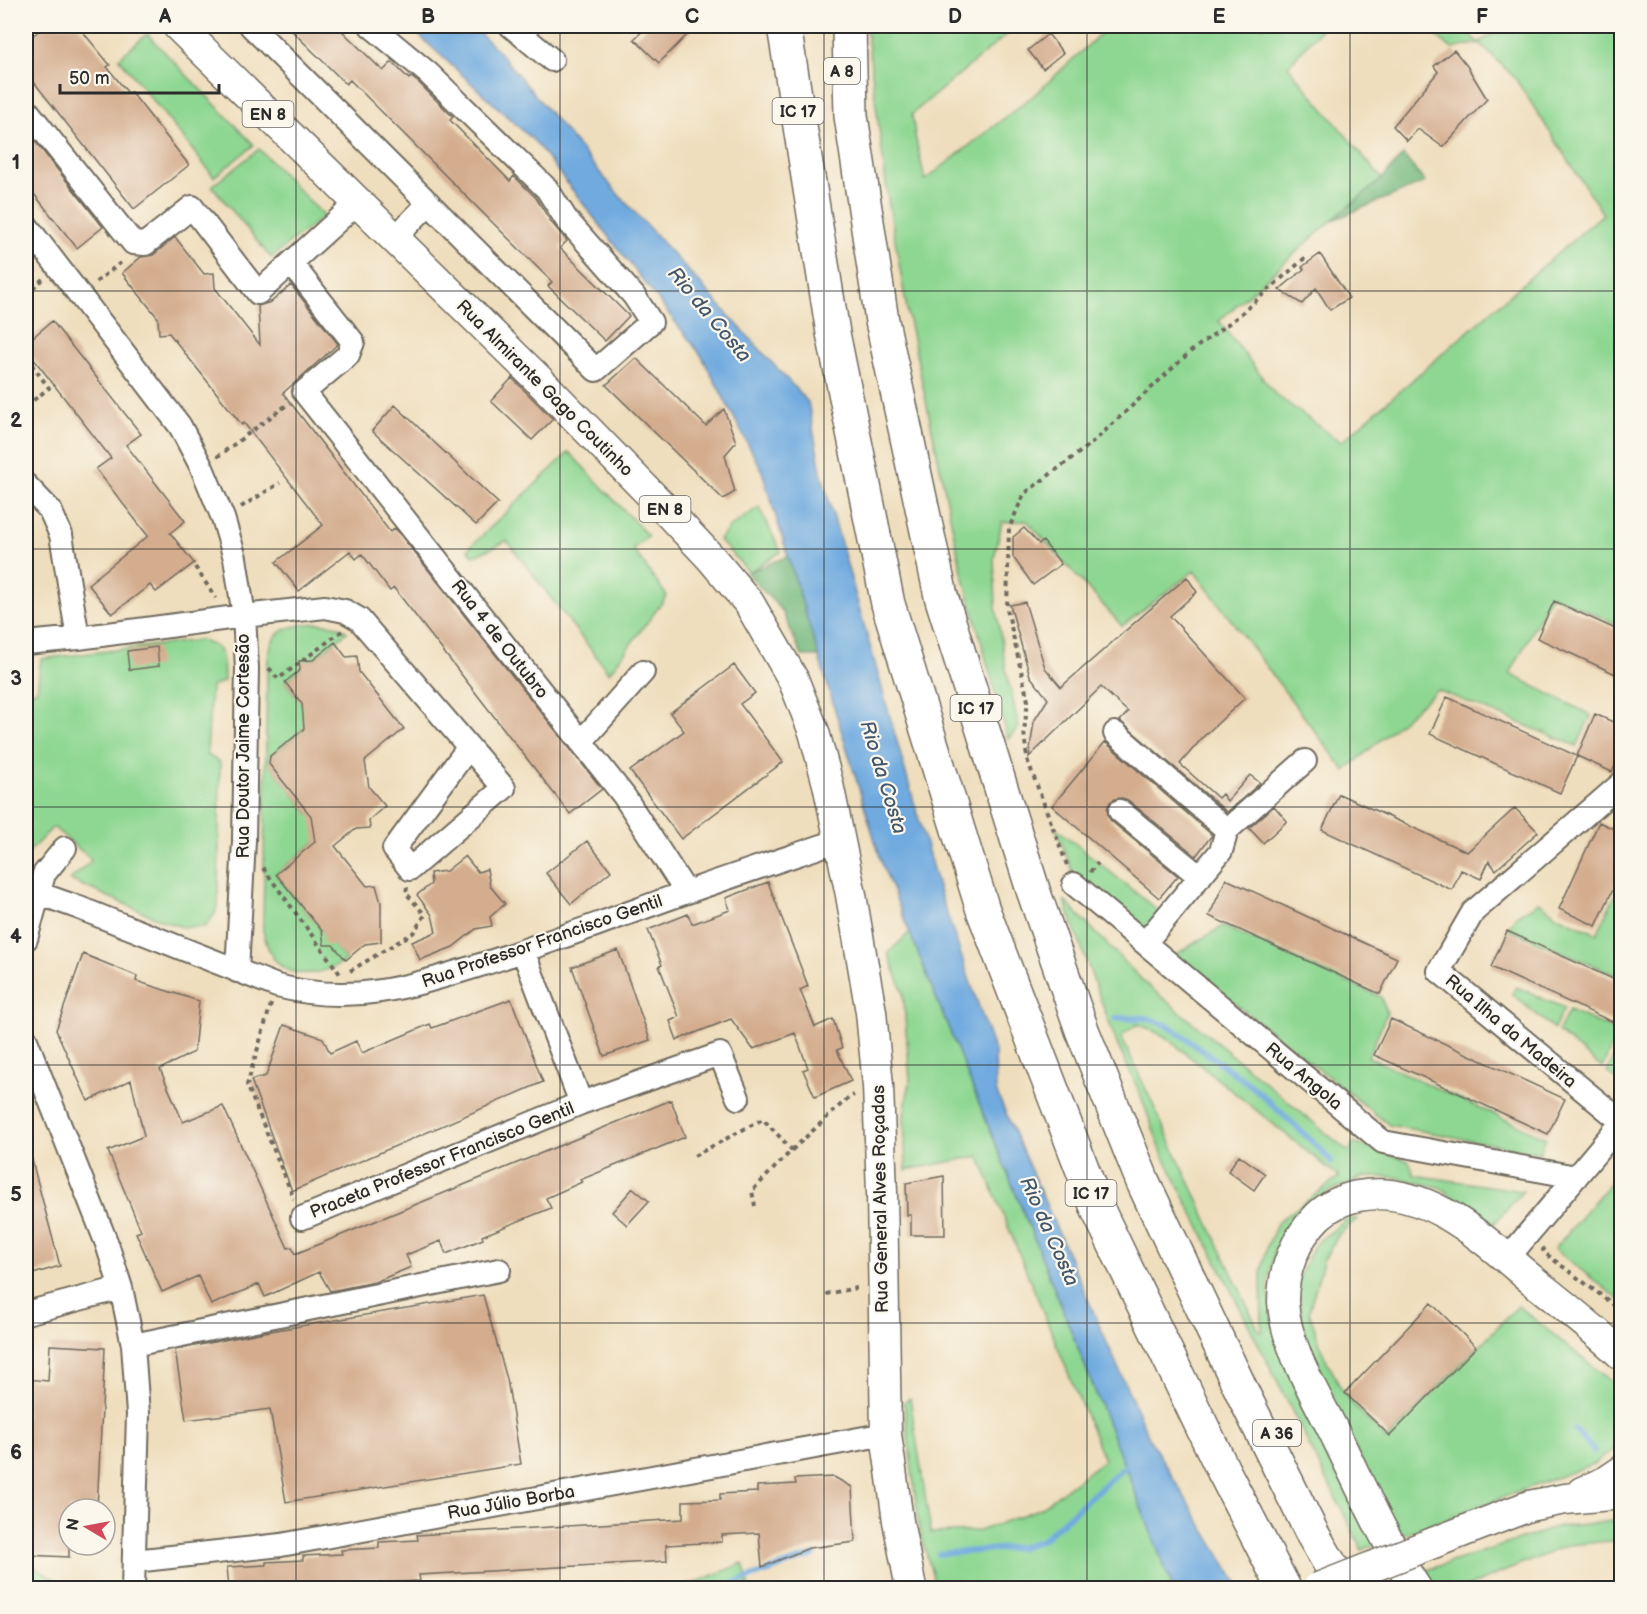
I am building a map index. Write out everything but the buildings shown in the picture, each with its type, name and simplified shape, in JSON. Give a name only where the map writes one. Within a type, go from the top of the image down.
[{"type":"highway","name":"IC 17","points":[[784,26],[833,333],[888,604],[983,910],[1098,1210],[1159,1335]]},
{"type":"highway","name":"A 8","points":[[833,26],[851,116]]},
{"type":"highway","name":"IC 17","points":[[849,26],[851,116],[882,321],[941,596],[1033,890],[1078,1019],[1143,1182],[1188,1275]]},
{"type":"highway","points":[[1188,1275],[1269,1447],[1313,1535],[1344,1588]]},
{"type":"highway","name":"A 36","points":[[1188,1275],[1310,1492],[1370,1588]]},
{"type":"highway","points":[[1159,1335],[1223,1470],[1284,1588]]},
{"type":"highway","points":[[1159,1335],[1308,1588]]},
{"type":"main road","name":"Rua Almirante Gago Coutinho","points":[[178,26],[631,473],[711,558],[749,603],[793,678],[810,721],[828,784],[840,840]]},
{"type":"main road","name":"Rua General Alves Roçadas","points":[[840,840],[868,991],[878,1086],[886,1434],[898,1521],[911,1588]]},
{"type":"main road","points":[[1416,1588],[1381,1527],[1295,1350],[1287,1326],[1283,1303],[1284,1282],[1298,1240],[1310,1224],[1323,1212],[1348,1198],[1368,1194],[1401,1196],[1437,1209],[1507,1259],[1622,1355]]},
{"type":"main road","points":[[1565,1498],[1607,1481],[1622,1471]]},
{"type":"main road","points":[[1318,1588],[1529,1506],[1565,1498],[1622,1494]]},
{"type":"main road","name":"Rua General Alves Roçadas","points":[[906,1559],[923,1588]]},
{"type":"street","points":[[251,26],[596,370],[651,322],[634,296],[566,219],[547,189],[428,73],[371,26]]},
{"type":"street","points":[[511,26],[552,60]]},
{"type":"street","points":[[26,109],[114,219],[139,243],[192,207],[258,293],[357,203]]},
{"type":"street","points":[[394,239],[429,203]]},
{"type":"street","name":"Rua Doutor Jaime Cortesão","points":[[26,225],[180,426],[202,468],[223,518],[235,558],[237,617],[247,668],[237,971]]},
{"type":"street","points":[[291,263],[353,342],[348,355],[304,392]]},
{"type":"street","name":"Rua 4 de Outubro","points":[[304,392],[624,796],[686,892]]},
{"type":"street","points":[[26,485],[50,510],[61,536],[78,638]]},
{"type":"street","points":[[26,643],[325,608],[345,611],[359,619],[504,788],[410,869],[394,849],[468,748]]},
{"type":"street","points":[[581,742],[644,672]]},
{"type":"street","points":[[1115,733],[1227,830]]},
{"type":"street","points":[[1145,943],[1221,851],[1227,830],[1305,761]]},
{"type":"street","name":"Rua Ilha da Madeira","points":[[1622,783],[1473,912],[1439,971],[1622,1122]]},
{"type":"street","points":[[1120,812],[1200,877]]},
{"type":"street","name":"Rua Professor Francisco Gentil","points":[[32,891],[277,986],[305,993],[341,995],[374,993],[422,983],[523,951],[686,892],[840,840]]},
{"type":"street","points":[[26,939],[32,891],[64,848]]},
{"type":"street","name":"Rua Angola","points":[[1074,884],[1383,1142],[1576,1177]]},
{"type":"street","name":"Praceta Professor Francisco Gentil","points":[[523,951],[582,1103]]},
{"type":"street","points":[[26,1041],[107,1244],[121,1288],[134,1345],[138,1414],[133,1588]]},
{"type":"street","name":"Praceta Professor Francisco Gentil","points":[[302,1218],[582,1103],[720,1054],[738,1098]]},
{"type":"street","points":[[1507,1259],[1622,1122]]},
{"type":"street","points":[[134,1345],[499,1270]]},
{"type":"street","points":[[26,1313],[121,1288]]},
{"type":"street","name":"Rua Júlio Borba","points":[[134,1561],[281,1545],[732,1451],[886,1434]]},
{"type":"path","points":[[79,295],[139,243]]},
{"type":"path","points":[[1074,884],[1027,759],[1024,731],[1028,701],[1007,609],[1009,528],[1024,494],[1092,443],[1190,352],[1236,318],[1305,258]]},
{"type":"path","points":[[26,357],[49,388],[26,406]]},
{"type":"path","points":[[202,468],[304,392]]},
{"type":"path","points":[[223,518],[280,483]]},
{"type":"path","points":[[195,567],[237,617]]},
{"type":"path","points":[[247,668],[269,668],[278,679],[359,619]]},
{"type":"path","points":[[243,841],[341,976],[413,933],[425,915],[406,893],[410,869]]},
{"type":"path","points":[[277,986],[247,1085],[302,1218]]},
{"type":"path","points":[[755,1206],[752,1191],[792,1150],[848,1098],[878,1086]]},
{"type":"path","points":[[694,1156],[762,1119],[792,1150]]},
{"type":"path","points":[[1546,1254],[1622,1311]]},
{"type":"path","points":[[826,1294],[882,1282]]},
{"type":"green space","points":[[866,26],[1017,26],[912,114],[925,180],[1034,95],[1109,26],[1324,26],[1288,66],[1382,179],[1331,221],[1219,321],[1275,394],[1341,442],[1603,214],[1515,78],[1479,43],[1452,49],[1425,26],[1463,26],[1478,43],[1506,26],[1608,26],[1621,39],[1622,569],[1619,574],[1621,576],[1621,626],[1551,595],[1510,674],[1591,715],[1577,746],[1437,690],[1345,771],[1194,571],[1122,626],[1027,521],[1002,522],[994,558],[996,607],[1006,670],[1019,727],[1008,739],[961,568],[907,310],[888,199]]},
{"type":"green space","points":[[147,34],[254,145],[214,177],[119,58]]},
{"type":"green space","points":[[259,149],[324,216],[271,258],[212,186]]},
{"type":"green space","points":[[1403,155],[1425,182],[1331,221],[1382,179]]},
{"type":"green space","points":[[569,452],[648,536],[633,549],[667,596],[609,673],[507,541],[474,556],[468,549]]},
{"type":"green space","points":[[759,507],[781,552],[749,572],[719,540],[730,527]]},
{"type":"green space","points":[[788,556],[819,656],[802,656],[782,611],[747,573]]},
{"type":"green space","points":[[317,623],[336,626],[347,632],[285,682],[315,720],[270,756],[269,763],[325,834],[276,874],[346,960],[328,969],[308,974],[288,970],[280,965],[269,951],[263,930],[267,672],[270,648],[278,634],[285,629]]},
{"type":"green space","points":[[200,640],[215,646],[223,659],[224,681],[211,687],[207,755],[220,762],[218,902],[215,914],[205,927],[182,927],[70,880],[92,860],[53,827],[26,855],[26,694],[37,690],[41,659]]},
{"type":"green space","points":[[1055,827],[1162,914],[1146,931],[1074,875]]},
{"type":"green space","points":[[1621,881],[1621,977],[1507,929],[1516,916],[1539,902],[1556,915],[1597,934]]},
{"type":"green space","points":[[1064,900],[1145,983],[1349,1152],[1353,1143],[1409,1161],[1414,1175],[1523,1191],[1493,1225],[1439,1187],[1393,1177],[1364,1177],[1328,1192],[1310,1204],[1284,1230],[1275,1249],[1268,1283],[1273,1329],[1376,1544],[1362,1550],[1162,1153],[1139,1091],[1117,1044]],"holes":[[[1138,1024],[1164,1036],[1339,1177],[1278,1222],[1267,1247],[1261,1273],[1262,1332],[1259,1331],[1121,1036]]]},
{"type":"green space","points":[[1223,926],[1381,997],[1387,1013],[1368,1057],[1546,1138],[1540,1153],[1389,1125],[1173,956]]},
{"type":"green space","points":[[910,932],[1173,1588],[940,1588],[934,1581],[919,1528],[904,1402],[910,1398],[931,1533],[979,1531],[1039,1509],[1104,1460],[979,1156],[906,1170],[904,1115],[910,1080],[903,992],[888,953]]},
{"type":"green space","points":[[1516,987],[1564,1008],[1554,1029],[1512,994]]},
{"type":"green space","points":[[1569,1010],[1618,1032],[1602,1068],[1558,1032]]},
{"type":"green space","points":[[1621,1040],[1621,1083],[1607,1072]]},
{"type":"green space","points":[[1621,1170],[1621,1301],[1554,1249]]},
{"type":"green space","points":[[1349,1218],[1357,1219],[1339,1234],[1323,1261],[1309,1312],[1323,1353],[1344,1394],[1387,1440],[1518,1306],[1618,1387],[1621,1394],[1621,1444],[1596,1463],[1399,1536],[1310,1357],[1300,1308],[1297,1281],[1315,1244]]},
{"type":"green space","points":[[1621,1520],[1621,1540],[1568,1545],[1465,1588],[1436,1588],[1424,1571],[1558,1527]]},
{"type":"green space","points":[[26,1562],[70,1588],[26,1588]]},
{"type":"green space","points":[[743,1563],[749,1585],[739,1588],[682,1588]]},
{"type":"green space","points":[[474,1584],[565,1588],[454,1588]]},
{"type":"water","name":"Rio da Costa","points":[[409,26],[472,26],[498,51],[618,194],[808,402],[822,476],[940,894],[995,1053],[996,1091],[1150,1440],[1240,1588],[1173,1588],[883,867],[762,471],[701,355],[535,142]]},
{"type":"waterway","points":[[1115,1018],[1147,1018],[1169,1026],[1253,1087],[1331,1161]]},
{"type":"waterway","points":[[1575,1430],[1594,1451]]},
{"type":"waterway","points":[[939,1554],[1022,1547],[1042,1540],[1130,1462]]},
{"type":"waterway","points":[[720,1588],[814,1555]]},
{"type":"waterway","points":[[26,1579],[42,1588]]}]
